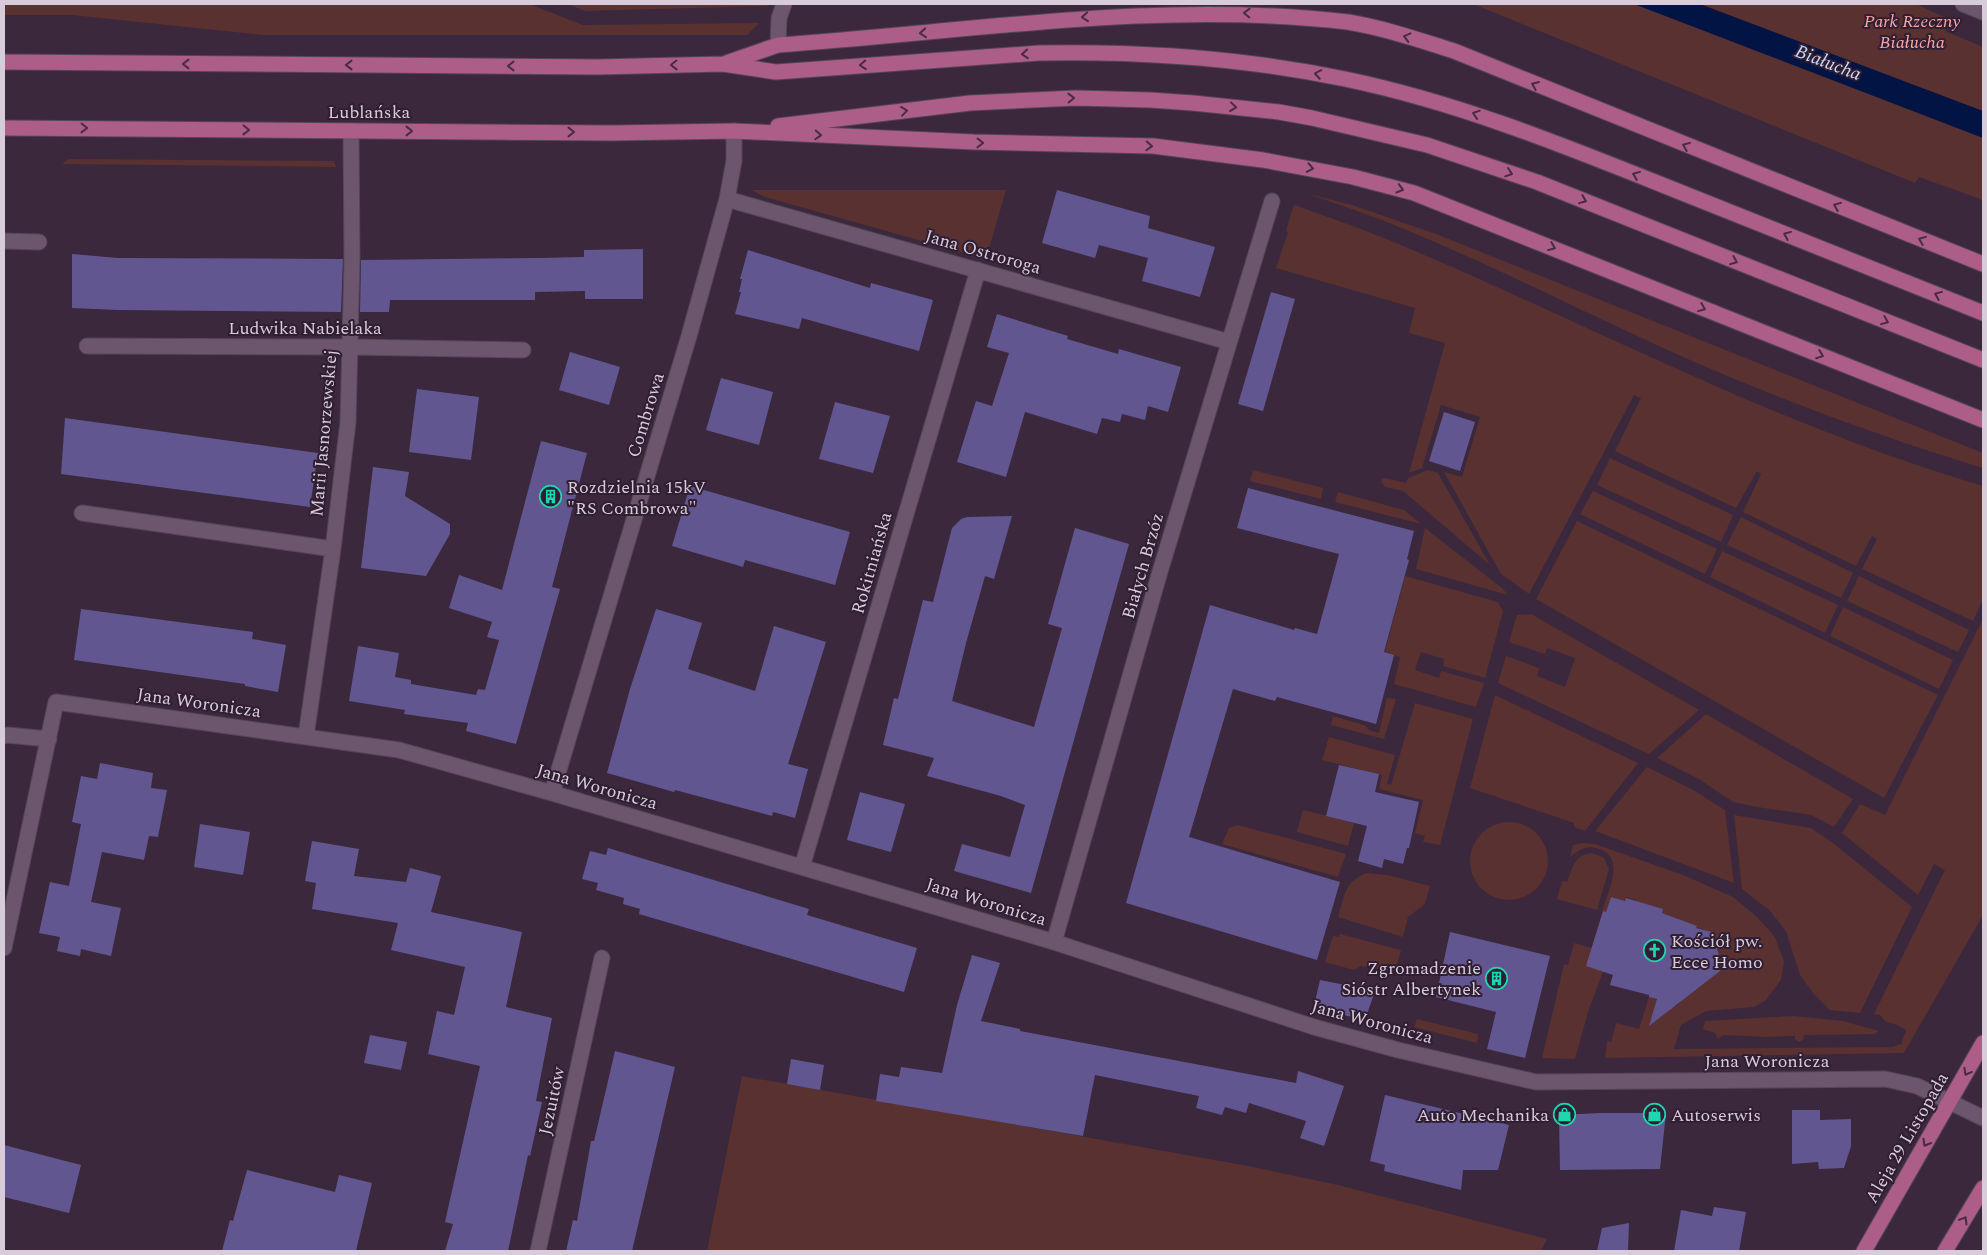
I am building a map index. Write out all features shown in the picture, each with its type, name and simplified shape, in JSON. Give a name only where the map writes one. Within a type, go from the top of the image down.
[{"type":"main road","points":[[723,64],[778,45],[1120,14],[1192,12],[1272,14],[1350,23],[1408,37],[1454,51],[1983,264]]},
{"type":"main road","points":[[4,62],[588,67],[723,64],[776,72],[1039,53],[1144,53],[1261,65],[1354,81],[1476,114],[1554,142],[1983,312]]},
{"type":"main road","points":[[734,131],[970,103],[1076,98],[1150,100],[1252,109],[1344,125],[1427,145],[1537,182],[1983,360]]},
{"type":"main road","name":"Lublańska","points":[[4,128],[603,133],[734,131]]},
{"type":"main road","points":[[734,131],[974,142],[1153,146],[1263,160],[1353,177],[1414,193],[1983,420]]},
{"type":"main road","name":"Aleja 29 Listopada","points":[[1864,1251],[1983,1043]]},
{"type":"main road","points":[[1945,1251],[1983,1188]]},
{"type":"street","points":[[778,45],[779,18],[784,4]]},
{"type":"street","points":[[1963,4],[1983,12]]},
{"type":"street","name":"Marii Jasnorzewskiej","points":[[306,736],[333,549],[348,422],[351,131]]},
{"type":"street","name":"Combrowa","points":[[552,793],[689,336],[727,199],[734,161],[734,131]]},
{"type":"street","name":"Jana Ostroroga","points":[[727,199],[1229,342]]},
{"type":"street","name":"Białych Brzóz","points":[[1054,942],[1159,575],[1272,201]]},
{"type":"street","points":[[4,241],[39,242]]},
{"type":"street","name":"Rokitniańska","points":[[802,867],[978,270]]},
{"type":"street","name":"Ludwika Nabielaka","points":[[87,346],[523,350]]},
{"type":"street","points":[[82,513],[333,549]]},
{"type":"street","name":"Jana Woronicza","points":[[49,739],[56,702],[399,750],[552,793],[1054,942],[1314,1027],[1398,1050],[1536,1082],[1885,1079],[1917,1086],[1983,1118]]},
{"type":"street","points":[[4,736],[49,739],[4,948]]},
{"type":"street","name":"Jezuitów","points":[[538,1251],[602,958]]},
{"type":"green space","points":[[4,4],[529,4],[583,25],[759,23],[747,35],[264,35],[72,15],[4,15]]},
{"type":"green space","points":[[568,4],[769,4],[768,6],[585,11]]},
{"type":"green space","name":"Park Rzeczny Białucha","points":[[1473,4],[1916,4],[1950,20],[1945,31],[1983,47],[1983,200],[1919,177],[1915,183]]},
{"type":"green space","points":[[69,159],[334,161],[336,167],[62,164]]},
{"type":"green space","points":[[752,190],[1006,190],[986,259],[765,197]]},
{"type":"green space","points":[[1308,194],[1352,205],[1436,234],[1983,453],[1983,468],[1883,436],[1752,386],[1680,356],[1444,246]]},
{"type":"green space","points":[[1295,205],[1408,248],[1764,407],[1836,436],[1983,486],[1983,599],[1973,621],[1862,569],[1877,539],[1872,536],[1856,566],[1743,512],[1761,474],[1757,471],[1736,508],[1615,451],[1641,398],[1634,395],[1529,594],[1501,574],[1444,472],[1462,477],[1480,417],[1441,405],[1422,468],[1409,473],[1445,343],[1409,333],[1415,308],[1276,268]]},
{"type":"green space","points":[[1610,458],[1733,515],[1721,542],[1597,485]]},
{"type":"green space","points":[[1253,470],[1323,488],[1321,499],[1250,481]]},
{"type":"green space","points":[[1428,470],[1438,473],[1490,565],[1403,491],[1385,487],[1381,482],[1385,478],[1406,483],[1408,478]]},
{"type":"green space","points":[[1593,491],[1717,549],[1705,574],[1580,514]]},
{"type":"green space","points":[[1338,492],[1404,510],[1421,524],[1335,502]]},
{"type":"green space","points":[[1741,517],[1853,573],[1841,598],[1727,545]]},
{"type":"green space","points":[[1577,521],[1938,695],[1884,798],[1536,599]]},
{"type":"green space","points":[[1425,528],[1502,588],[1508,595],[1416,569]]},
{"type":"green space","points":[[1722,551],[1838,605],[1825,633],[1710,577]]},
{"type":"green space","points":[[1405,576],[1498,602],[1503,611],[1485,678],[1443,666],[1444,659],[1421,652],[1415,670],[1439,678],[1441,671],[1484,683],[1476,707],[1394,684],[1400,657],[1385,652]]},
{"type":"green space","points":[[1859,576],[1969,630],[1958,652],[1847,601]]},
{"type":"green space","points":[[1843,607],[1953,660],[1939,689],[1830,636]]},
{"type":"green space","points":[[1531,614],[1699,710],[1649,754],[1498,683],[1506,656],[1539,668],[1537,676],[1565,687],[1575,658],[1547,648],[1545,654],[1509,642],[1517,615]]},
{"type":"green space","points":[[1983,619],[1983,915],[1904,1053],[1605,1058],[1607,1041],[1611,1042],[1616,1023],[1639,1029],[1649,997],[1677,1006],[1683,988],[1719,969],[1721,962],[1712,932],[1678,922],[1679,919],[1662,913],[1663,909],[1636,902],[1636,900],[1626,897],[1625,901],[1611,897],[1606,912],[1602,911],[1612,878],[1612,861],[1609,855],[1602,850],[1592,847],[1582,849],[1570,857],[1573,845],[1583,843],[1595,844],[1683,875],[1733,897],[1758,918],[1775,937],[1784,962],[1781,980],[1765,1001],[1754,1007],[1706,1011],[1681,1025],[1674,1049],[1892,1047],[1901,1044],[1906,1030],[1885,1021],[1880,1015],[1874,1014],[1945,870],[1934,864],[1918,895],[1842,833],[1860,804],[1885,815]]},
{"type":"green space","points":[[1495,695],[1638,763],[1585,831],[1574,827],[1574,823],[1470,788]]},
{"type":"green space","points":[[1387,698],[1396,699],[1384,739],[1331,725],[1333,716],[1364,725],[1371,731],[1379,733]]},
{"type":"green space","points":[[1415,703],[1473,719],[1440,845],[1423,842],[1425,836],[1415,833],[1423,800],[1379,789],[1382,775],[1322,760],[1329,737],[1395,755],[1387,784],[1391,785]]},
{"type":"green space","points":[[1706,714],[1853,799],[1834,827],[1811,815],[1733,802],[1699,779],[1657,758]]},
{"type":"green space","points":[[1647,767],[1695,791],[1725,810],[1734,883],[1595,831]]},
{"type":"green space","points":[[1303,810],[1354,823],[1348,846],[1297,832]]},
{"type":"green space","points":[[1734,815],[1811,828],[1833,843],[1912,907],[1860,1013],[1830,1010],[1813,993],[1800,975],[1786,931],[1769,910],[1742,889]]},
{"type":"green space","points":[[1509,822],[1524,825],[1536,834],[1545,846],[1548,861],[1545,876],[1536,888],[1524,897],[1509,900],[1494,897],[1482,888],[1473,876],[1470,861],[1473,846],[1482,834],[1494,825]]},
{"type":"green space","points":[[1238,825],[1346,854],[1338,877],[1222,844],[1229,828]]},
{"type":"green space","points":[[1592,853],[1604,858],[1609,869],[1597,910],[1557,899],[1562,881],[1567,882],[1578,859],[1581,856]]},
{"type":"green space","points":[[1366,873],[1387,875],[1430,886],[1425,904],[1408,917],[1403,937],[1338,917],[1349,885]]},
{"type":"green space","points":[[1340,934],[1401,950],[1395,972],[1361,966],[1354,970],[1325,962],[1333,936],[1339,937]]},
{"type":"green space","points":[[1574,943],[1595,949],[1603,972],[1589,1009],[1575,1059],[1542,1058],[1564,964],[1568,965]]},
{"type":"green space","points":[[1793,1016],[1843,1021],[1879,1031],[1875,1034],[1804,1035],[1803,1040],[1799,1042],[1795,1039],[1795,1036],[1724,1035],[1718,1039],[1715,1033],[1703,1029],[1705,1021]]},
{"type":"green space","points":[[1417,1019],[1478,1034],[1477,1043],[1414,1027]]},
{"type":"green space","points":[[742,1076],[1243,1165],[1338,1185],[1547,1239],[1541,1251],[707,1251]]},
{"type":"water","name":"Białucha","points":[[1634,4],[1700,4],[1983,111],[1983,138]]},
{"type":"building","points":[[1057,190],[1150,216],[1148,228],[1215,247],[1200,297],[1142,281],[1148,258],[1099,245],[1095,258],[1042,243]]},
{"type":"building","points":[[643,249],[643,299],[585,299],[585,291],[535,292],[535,300],[390,300],[389,312],[360,312],[361,260],[584,257],[584,250]]},
{"type":"building","points":[[748,250],[870,288],[871,283],[933,300],[919,351],[802,318],[799,329],[735,314],[741,292],[739,292],[742,279],[740,279]]},
{"type":"building","points":[[72,254],[118,258],[343,259],[341,312],[72,308]]},
{"type":"building","points":[[1271,292],[1295,299],[1263,411],[1238,404]]},
{"type":"building","points":[[997,314],[1068,336],[1067,339],[1118,354],[1119,349],[1181,367],[1168,412],[1148,406],[1145,420],[1122,414],[1120,422],[1102,418],[1097,434],[1025,412],[1006,477],[957,462],[976,401],[992,406],[1009,353],[987,347]]},
{"type":"building","points":[[570,352],[620,367],[609,405],[559,390]]},
{"type":"building","points":[[721,378],[773,392],[759,445],[706,430]]},
{"type":"building","points":[[417,389],[479,397],[471,460],[409,452]]},
{"type":"building","points":[[835,402],[890,416],[873,473],[819,459]]},
{"type":"building","points":[[1444,412],[1475,422],[1460,471],[1429,461]]},
{"type":"building","points":[[65,418],[318,453],[310,507],[61,474]]},
{"type":"building","points":[[541,441],[587,453],[552,587],[560,589],[516,744],[466,731],[468,723],[404,714],[405,710],[349,701],[358,646],[399,653],[395,677],[411,680],[411,684],[476,695],[478,689],[485,690],[499,640],[487,637],[492,622],[449,608],[459,575],[502,590]]},
{"type":"building","points":[[373,467],[409,472],[405,496],[450,524],[450,534],[426,576],[361,568]]},
{"type":"building","points":[[690,486],[850,532],[835,585],[745,560],[743,567],[672,546]]},
{"type":"building","points":[[1248,488],[1414,531],[1407,559],[1409,560],[1384,652],[1394,655],[1376,724],[1277,697],[1275,701],[1233,689],[1189,837],[1340,882],[1317,960],[1126,903],[1210,605],[1294,630],[1295,628],[1317,634],[1339,554],[1237,528]]},
{"type":"building","points":[[1012,516],[994,579],[985,576],[952,701],[1034,727],[1062,628],[1048,624],[1075,528],[1129,544],[1031,893],[954,871],[962,844],[1010,857],[1025,805],[1001,796],[927,776],[934,758],[883,745],[894,698],[898,699],[923,600],[933,602],[952,528],[961,519],[967,517]]},
{"type":"building","points":[[81,609],[253,632],[252,639],[286,645],[278,692],[245,686],[245,684],[74,660]]},
{"type":"building","points":[[656,609],[702,623],[688,669],[755,691],[774,626],[826,642],[788,764],[808,769],[795,818],[773,812],[772,816],[607,773],[630,689]]},
{"type":"building","points":[[100,763],[153,773],[151,788],[167,790],[158,837],[149,836],[144,860],[102,852],[91,902],[121,908],[111,956],[81,949],[80,956],[57,951],[60,937],[39,933],[50,882],[69,886],[81,824],[72,822],[81,776],[97,779]]},
{"type":"building","points":[[1339,765],[1379,774],[1375,792],[1419,802],[1409,848],[1407,848],[1403,864],[1384,859],[1382,868],[1358,861],[1367,826],[1326,816]]},
{"type":"building","points":[[860,792],[905,804],[891,852],[847,840]]},
{"type":"building","points":[[200,824],[250,832],[243,875],[194,867]]},
{"type":"building","points":[[312,841],[359,849],[354,876],[406,882],[410,868],[441,876],[431,912],[522,932],[506,1007],[552,1018],[536,1101],[542,1102],[530,1156],[528,1155],[508,1251],[445,1251],[453,1224],[445,1222],[480,1066],[428,1054],[437,1011],[454,1015],[465,967],[391,950],[398,923],[312,909],[316,883],[305,881]]},
{"type":"building","points":[[608,848],[809,909],[807,915],[917,948],[904,992],[639,914],[640,909],[623,904],[624,898],[596,890],[598,883],[582,879],[590,851],[606,855]]},
{"type":"building","name":"Kościół pw. Ecce Homo","points":[[1611,897],[1625,901],[1626,898],[1663,909],[1662,913],[1697,926],[1696,928],[1712,932],[1721,962],[1719,964],[1720,971],[1649,1026],[1657,999],[1649,997],[1649,995],[1610,985],[1613,975],[1586,966],[1603,911],[1606,912]]},
{"type":"building","name":"Zgromadzenie Sióstr Albertynek","points":[[1450,932],[1550,956],[1525,1058],[1487,1049],[1496,1012],[1436,997]]},
{"type":"building","points":[[972,955],[1000,963],[981,1021],[1020,1029],[1020,1031],[1296,1083],[1298,1071],[1344,1086],[1324,1146],[1300,1138],[1306,1121],[1249,1103],[1246,1113],[1225,1107],[1222,1115],[1196,1108],[1199,1096],[1095,1075],[1083,1136],[876,1101],[880,1074],[899,1077],[901,1067],[942,1073],[957,1005]]},
{"type":"building","points":[[1320,980],[1375,991],[1365,1020],[1314,1006]]},
{"type":"building","points":[[370,1035],[407,1042],[401,1070],[364,1063]]},
{"type":"building","points":[[615,1051],[675,1067],[632,1251],[566,1251],[573,1220],[577,1221],[591,1141],[594,1141]]},
{"type":"building","points":[[791,1059],[824,1065],[820,1090],[787,1084]]},
{"type":"building","points":[[1385,1095],[1509,1125],[1498,1170],[1463,1170],[1461,1190],[1384,1171],[1385,1165],[1370,1161]]},
{"type":"building","points":[[1792,1110],[1820,1110],[1820,1120],[1851,1119],[1851,1146],[1844,1168],[1819,1169],[1818,1162],[1792,1164]]},
{"type":"building","points":[[1666,1113],[1660,1169],[1560,1170],[1559,1115]]},
{"type":"building","points":[[4,1145],[81,1165],[69,1213],[4,1197]]},
{"type":"building","points":[[247,1170],[335,1192],[339,1175],[372,1183],[356,1251],[222,1251],[230,1220],[233,1221]]},
{"type":"building","points":[[1714,1207],[1746,1212],[1739,1251],[1674,1251],[1681,1210],[1712,1216]]},
{"type":"building","points":[[1629,1223],[1628,1251],[1597,1251],[1602,1228]]},
{"type":"place","name":"Rozdzielnia 15kV \"RS Combrowa\"","points":[[551,497]]},
{"type":"place","name":"Kościół pw. Ecce Homo","points":[[1655,951]]},
{"type":"place","name":"Zgromadzenie Sióstr Albertynek","points":[[1497,978]]},
{"type":"place","name":"Auto Mechanika","points":[[1565,1115]]},
{"type":"place","name":"Autoserwis","points":[[1655,1115]]}]
